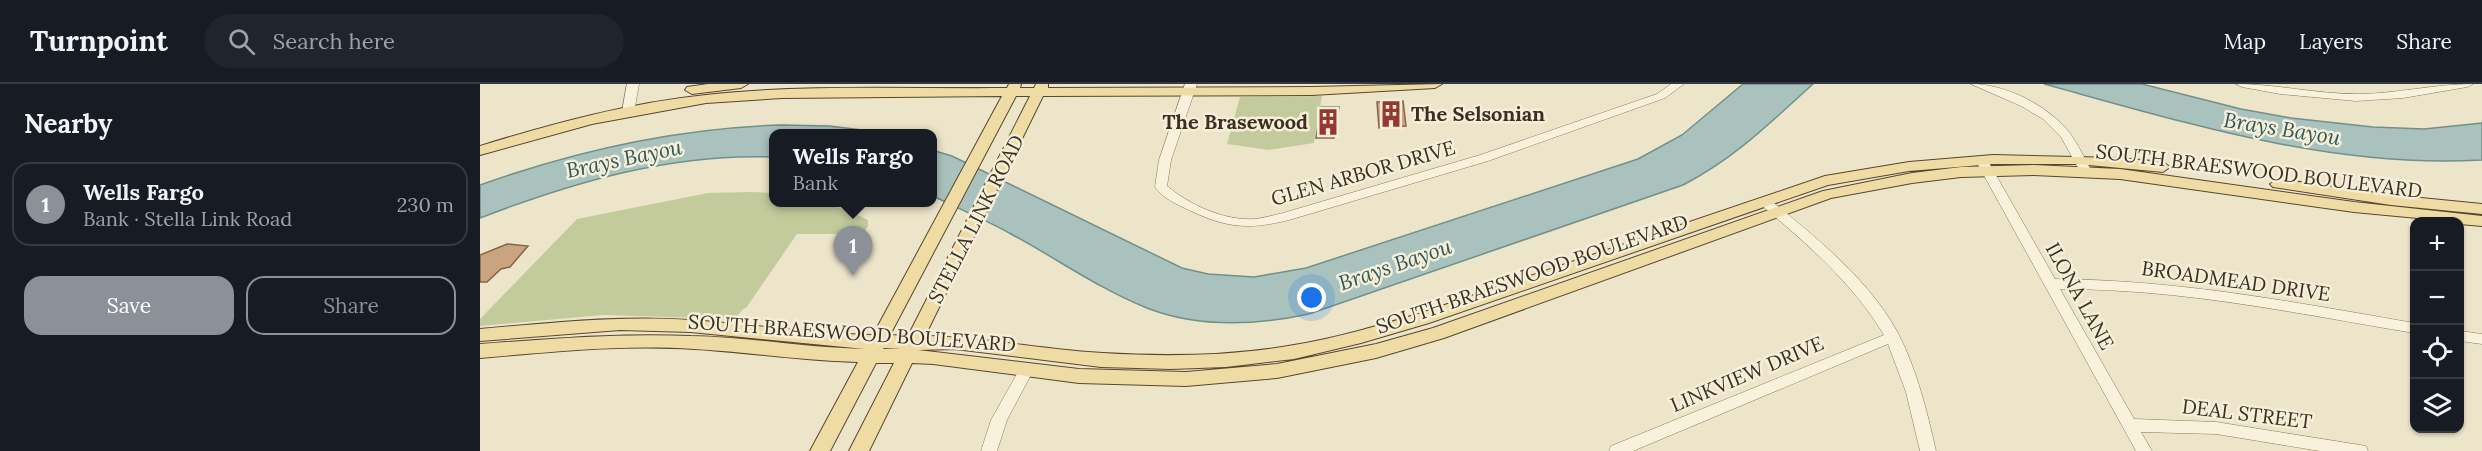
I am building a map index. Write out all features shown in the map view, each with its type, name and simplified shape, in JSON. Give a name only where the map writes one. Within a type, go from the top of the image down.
[{"type":"main road","points":[[480,141],[551,119],[741,84]]},
{"type":"main road","points":[[480,151],[629,106],[827,89],[1189,88],[1347,91],[1435,84]]},
{"type":"main road","name":"STELLA LINK ROAD","points":[[820,451],[1013,88]]},
{"type":"main road","name":"STELLA LINK ROAD","points":[[859,451],[1041,88]]},
{"type":"main road","name":"SOUTH BRAESWOOD BOULEVARD","points":[[910,349],[970,361],[1079,376],[1186,379],[1277,371],[1341,359],[1438,333],[1771,207],[1825,181],[1867,172],[1938,162],[2176,169],[2391,200],[2482,208]]},
{"type":"main road","name":"SOUTH BRAESWOOD BOULEVARD","points":[[2082,166],[2354,207],[2482,220]]},
{"type":"main road","name":"SOUTH BRAESWOOD BOULEVARD","points":[[480,334],[646,324],[754,332],[875,348],[910,349],[975,345],[1101,360],[1226,360],[1294,352],[1361,337],[1771,207]]},
{"type":"main road","points":[[546,345],[560,328]]},
{"type":"main road","points":[[738,345],[754,332]]},
{"type":"main road","name":"SOUTH BRAESWOOD BOULEVARD","points":[[480,351],[546,345],[642,341],[738,345],[823,355],[875,348]]},
{"type":"street","points":[[629,106],[633,84]]},
{"type":"street","name":"GLEN ARBOR DRIVE","points":[[1189,88],[1165,160],[1161,187],[1174,198],[1192,208],[1216,218],[1244,223],[1284,217],[1484,158],[1661,96],[1678,84]]},
{"type":"street","points":[[1977,84],[2019,101],[2046,117],[2065,135],[2082,166]]},
{"type":"street","points":[[2242,84],[2297,93],[2353,98],[2415,94],[2467,84]]},
{"type":"street","name":"ILONA LANE","points":[[1984,165],[2144,451]]},
{"type":"street","points":[[1771,207],[1828,255],[1852,280],[1892,337],[1902,358],[1928,451]]},
{"type":"street","name":"BROADMEAD DRIVE","points":[[2051,284],[2106,284],[2183,290],[2269,302],[2410,327]]},
{"type":"street","name":"LINKVIEW DRIVE","points":[[1617,451],[1892,337]]},
{"type":"street","points":[[2464,337],[2482,339]]},
{"type":"street","points":[[989,451],[999,420],[1027,369]]},
{"type":"street","name":"DEAL STREET","points":[[2129,425],[2216,428],[2360,451]]},
{"type":"green space","points":[[1322,96],[1314,143],[1269,150],[1227,144],[1240,97]]},
{"type":"green space","points":[[708,193],[769,193],[769,207],[836,207],[868,220],[868,226],[863,234],[797,234],[746,308],[735,319],[603,315],[480,326],[480,319],[577,219]]},
{"type":"water","name":"Brays Bayou","points":[[1743,84],[1813,84],[1735,152],[1683,185],[1309,314],[1269,321],[1207,322],[1147,308],[1095,283],[1002,229],[937,198],[937,152],[952,156],[1182,268],[1208,274],[1254,277],[1306,268],[1638,159],[1682,135]]},
{"type":"water","name":"Brays Bayou","points":[[2044,84],[2142,84],[2241,109],[2291,118],[2373,127],[2424,129],[2482,123],[2482,160],[2426,161],[2315,150],[2206,128]]},
{"type":"water","name":"Brays Bayou","points":[[782,125],[854,129],[769,129],[769,157],[698,160],[624,172],[551,193],[480,218],[480,185],[517,172],[629,143],[743,127]]},
{"type":"building","name":"The Selsonian","points":[[1403,101],[1406,126],[1379,128],[1377,102]]},
{"type":"building","name":"The Brasewood","points":[[1321,107],[1339,107],[1334,138],[1316,138]]},
{"type":"building","points":[[507,244],[528,246],[510,267],[501,269],[487,282],[480,282],[480,255]]},
{"type":"place","name":"The Selsonian","points":[[1391,114]]},
{"type":"place","name":"The Brasewood","points":[[1328,122]]},
{"type":"place","name":"Wells Fargo","points":[[853,276]]}]
